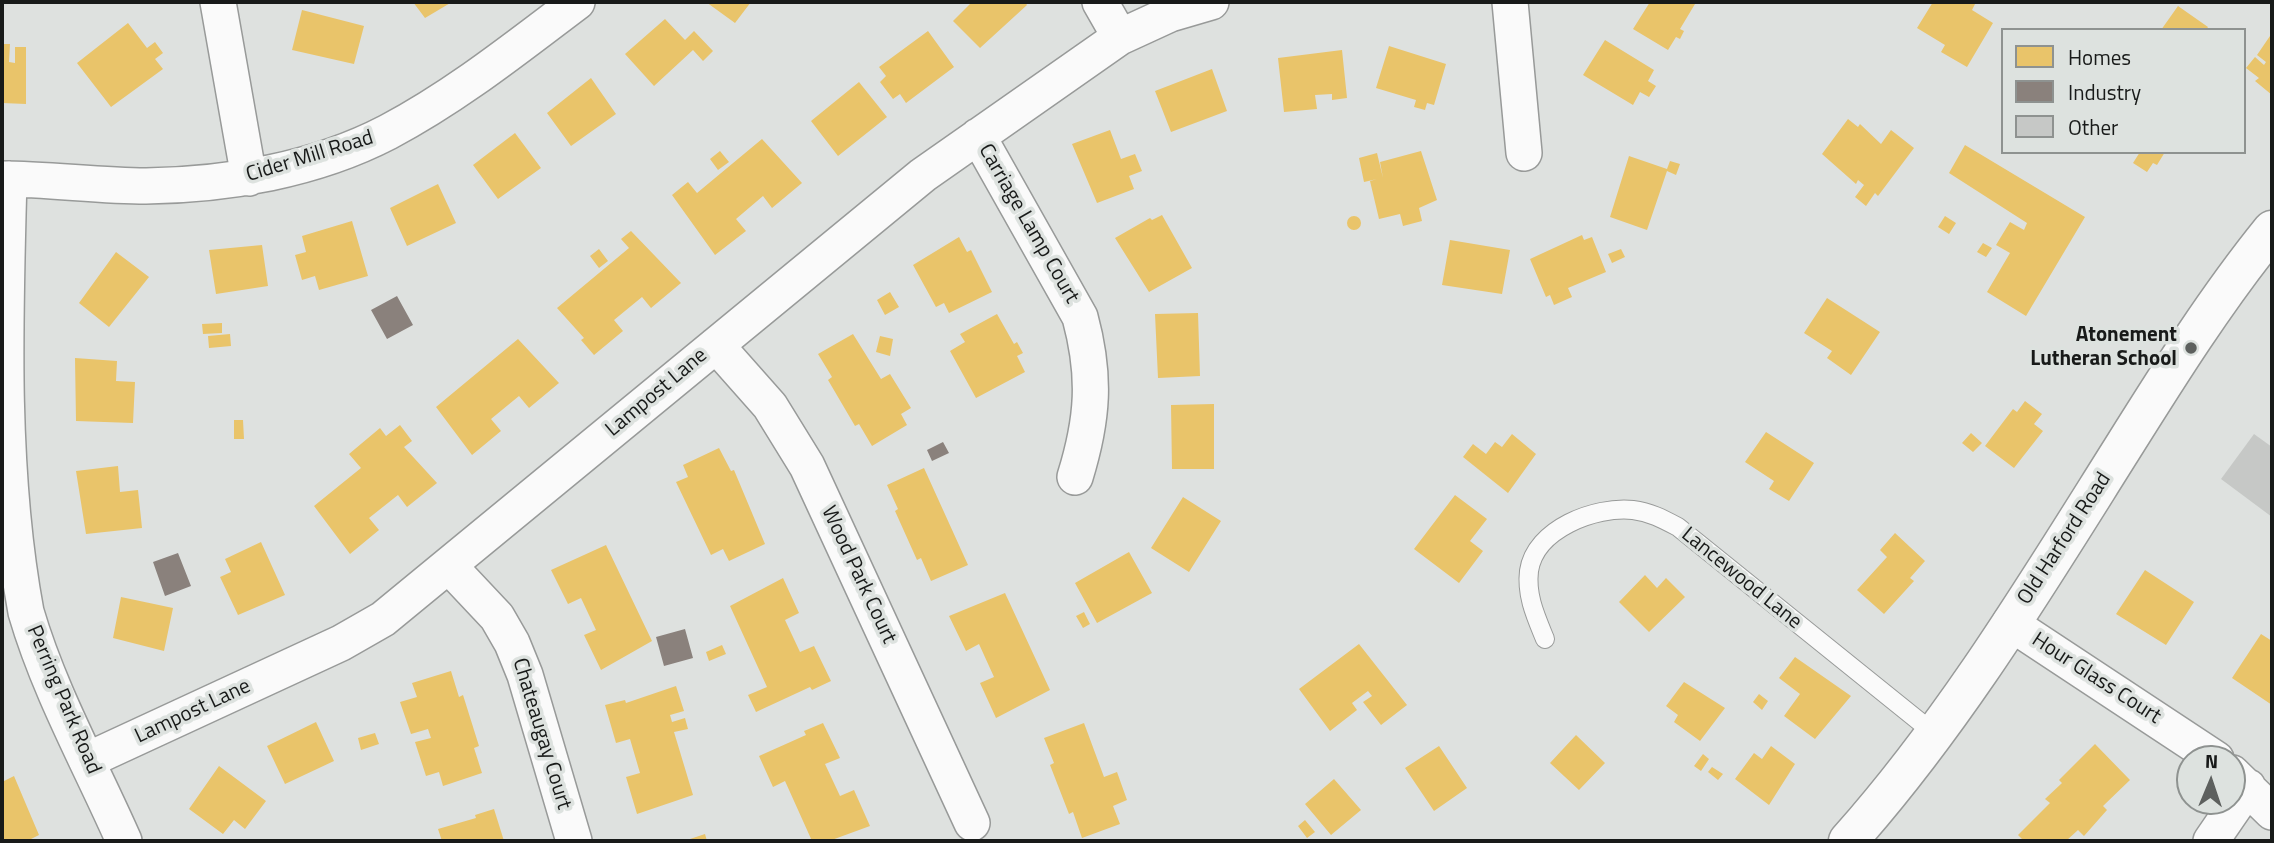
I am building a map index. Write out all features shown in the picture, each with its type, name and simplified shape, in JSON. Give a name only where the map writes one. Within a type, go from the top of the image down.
[{"type":"street","points":[[218,2],[249,178]]},
{"type":"street","name":"Cider Mill Road","points":[[5,179],[144,186],[249,178],[320,158],[386,133],[456,92],[577,2]]},
{"type":"street","points":[[1100,2],[1120,37]]},
{"type":"street","name":"Lampost Lane","points":[[88,760],[341,642],[383,619],[861,224],[978,136],[1120,37],[1170,14],[1211,2]]},
{"type":"street","points":[[1510,2],[1524,153]]},
{"type":"street","name":"Carriage Lamp Court","points":[[978,136],[1080,317],[1088,349],[1092,399],[1087,436],[1075,477]]},
{"type":"street","name":"Perring Park Road","points":[[5,179],[5,527],[26,612],[43,660],[124,841]]},
{"type":"street","name":"Old Harford Road","points":[[1849,841],[1935,734],[2010,624],[2177,362],[2266,249]]},
{"type":"street","name":"Wood Park Court","points":[[716,345],[770,405],[807,466],[972,823]]},
{"type":"street","name":"Chateaugay Court","points":[[449,566],[497,617],[512,643],[525,675],[574,841]]},
{"type":"street","name":"Hour Glass Court","points":[[2010,624],[2195,745]]},
{"type":"street","points":[[2246,786],[2272,812]]},
{"type":"street","points":[[2211,841],[2223,815]]},
{"type":"lane","name":"Lancewood Lane","points":[[1545,639],[1530,602],[1529,582],[1533,559],[1545,540],[1573,522],[1601,512],[1618,509],[1648,512],[1678,527],[1935,734]]},
{"type":"building: Homes","points":[[413,2],[452,2],[425,18]]},
{"type":"building: Homes","points":[[706,2],[751,2],[735,23]]},
{"type":"building: Homes","points":[[972,2],[1025,2],[1027,5],[980,48],[953,21]]},
{"type":"building: Homes","points":[[1650,2],[1695,4],[1680,29],[1684,31],[1680,39],[1676,37],[1668,50],[1633,29]]},
{"type":"building: Homes","points":[[1933,2],[1976,2],[1972,10],[1993,23],[1967,67],[1941,52],[1945,45],[1917,28]]},
{"type":"building: Homes","points":[[2178,6],[2208,27],[2207,28],[2162,28]]},
{"type":"building: Homes","points":[[302,10],[364,26],[354,64],[292,50]]},
{"type":"building: Homes","points":[[665,19],[685,40],[694,31],[713,51],[703,61],[693,50],[654,86],[625,54]]},
{"type":"building: Homes","points":[[128,23],[147,48],[155,42],[163,53],[155,59],[163,69],[111,107],[77,63]]},
{"type":"building: Homes","points":[[928,31],[954,67],[906,103],[900,94],[893,99],[880,82],[886,76],[879,67]]},
{"type":"building: Homes","points":[[2270,36],[2272,95],[2255,81],[2259,78],[2246,68],[2255,57],[2264,65],[2266,62],[2257,55]]},
{"type":"building: Homes","points":[[1605,40],[1654,70],[1648,81],[1656,86],[1649,97],[1640,92],[1633,105],[1583,75]]},
{"type":"building: Homes","points":[[2,44],[10,44],[9,62],[15,63],[15,47],[26,47],[26,104],[2,103]]},
{"type":"building: Homes","points":[[1389,46],[1446,64],[1434,105],[1427,103],[1425,110],[1414,107],[1416,100],[1376,88]]},
{"type":"building: Homes","points":[[1342,50],[1347,98],[1332,100],[1332,94],[1315,95],[1317,109],[1284,112],[1278,58]]},
{"type":"building: Homes","points":[[1212,69],[1227,111],[1171,132],[1155,91]]},
{"type":"building: Homes","points":[[591,78],[616,114],[571,146],[547,113]]},
{"type":"building: Homes","points":[[859,82],[887,117],[838,156],[811,121]]},
{"type":"building: Homes","points":[[1848,119],[1858,127],[1860,124],[1881,144],[1891,130],[1914,148],[1878,196],[1875,193],[1866,206],[1855,197],[1864,185],[1858,180],[1856,184],[1822,154]]},
{"type":"building: Homes","points":[[1110,130],[1121,159],[1135,154],[1142,171],[1129,176],[1134,189],[1097,203],[1072,144]]},
{"type":"building: Homes","points":[[515,133],[541,168],[498,199],[473,165]]},
{"type":"building: Homes","points":[[762,139],[802,183],[772,208],[763,196],[736,219],[746,231],[715,255],[672,195],[688,182],[697,193]]},
{"type":"building: Homes","points":[[1965,145],[2085,217],[2026,316],[1987,292],[2010,253],[1996,245],[2010,222],[2024,230],[2027,223],[1949,173]]},
{"type":"building: Homes","points":[[720,151],[729,162],[718,170],[710,159]]},
{"type":"building: Homes","points":[[1421,151],[1437,200],[1419,208],[1422,221],[1403,226],[1400,214],[1379,219],[1370,181],[1377,179],[1364,182],[1359,158],[1377,153],[1383,178],[1380,162]]},
{"type":"building: Homes","points":[[2139,154],[2164,154],[2157,165],[2153,163],[2147,172],[2133,163]]},
{"type":"building: Homes","points":[[1629,156],[1667,169],[1670,161],[1680,164],[1676,175],[1667,171],[1647,230],[1610,217]]},
{"type":"building: Homes","points":[[438,184],[456,223],[407,246],[390,208]]},
{"type":"building: Homes","points":[[1162,215],[1192,268],[1149,292],[1115,238],[1150,218],[1152,220]]},
{"type":"building: Homes","points":[[1351,216],[1357,216],[1361,223],[1357,230],[1351,230],[1347,226],[1347,220]]},
{"type":"building: Homes","points":[[1945,216],[1956,223],[1949,234],[1938,227]]},
{"type":"building: Homes","points":[[352,221],[368,276],[319,290],[315,276],[302,280],[295,255],[306,252],[302,236]]},
{"type":"building: Homes","points":[[631,231],[681,283],[651,308],[642,297],[614,320],[623,331],[594,355],[581,340],[584,338],[557,308],[629,248],[621,239]]},
{"type":"building: Homes","points":[[1582,235],[1584,240],[1592,237],[1606,272],[1568,288],[1572,297],[1554,305],[1550,295],[1546,297],[1530,259]]},
{"type":"building: Homes","points":[[959,237],[967,252],[971,250],[992,292],[949,313],[944,303],[936,307],[913,265]]},
{"type":"building: Homes","points":[[1450,240],[1510,250],[1502,294],[1442,285]]},
{"type":"building: Homes","points":[[1983,243],[1992,248],[1986,257],[1977,252]]},
{"type":"building: Homes","points":[[262,245],[268,286],[216,294],[209,250]]},
{"type":"building: Homes","points":[[599,249],[608,261],[599,268],[590,256]]},
{"type":"building: Homes","points":[[1621,249],[1625,257],[1612,263],[1608,254]]},
{"type":"building: Homes","points":[[116,252],[149,277],[109,327],[79,303]]},
{"type":"building: Homes","points":[[890,292],[899,307],[885,315],[877,300]]},
{"type":"building: Homes","points":[[1827,298],[1880,332],[1851,375],[1827,358],[1832,351],[1804,333]]},
{"type":"building: Homes","points":[[1198,313],[1200,376],[1158,378],[1155,314]]},
{"type":"building: Homes","points":[[997,314],[1014,344],[1017,342],[1023,353],[1017,356],[1025,372],[976,398],[950,351],[965,342],[960,334]]},
{"type":"building: Homes","points":[[222,323],[222,333],[203,334],[202,324]]},
{"type":"building: Homes","points":[[230,334],[231,346],[209,348],[208,336]]},
{"type":"building: Homes","points":[[853,334],[881,379],[890,374],[911,408],[901,414],[907,425],[872,446],[859,424],[855,426],[828,380],[832,377],[818,354]]},
{"type":"building: Homes","points":[[880,336],[893,339],[890,356],[876,352]]},
{"type":"building: Homes","points":[[518,339],[559,383],[529,408],[519,396],[491,419],[501,431],[472,455],[436,407]]},
{"type":"building: Homes","points":[[75,358],[117,361],[116,381],[135,382],[133,423],[76,421]]},
{"type":"building: Homes","points":[[2025,401],[2042,414],[2034,424],[2043,431],[2014,468],[1985,446],[2013,409],[2017,412]]},
{"type":"building: Homes","points":[[1214,404],[1214,469],[1172,469],[1171,405]]},
{"type":"building: Homes","points":[[234,420],[243,420],[244,439],[234,439]]},
{"type":"building: Homes","points":[[400,425],[412,441],[404,447],[437,483],[407,507],[398,495],[369,518],[379,530],[350,554],[314,506],[361,468],[349,454],[380,428],[386,436]]},
{"type":"building: Homes","points":[[1766,432],[1814,463],[1789,501],[1769,489],[1774,481],[1745,462]]},
{"type":"building: Homes","points":[[1971,433],[1982,443],[1973,452],[1962,443]]},
{"type":"building: Homes","points":[[1512,434],[1536,454],[1508,493],[1463,457],[1473,444],[1486,454],[1495,442],[1502,447]]},
{"type":"building: Homes","points":[[719,448],[731,471],[734,470],[765,544],[729,561],[723,549],[711,555],[676,482],[688,477],[683,465]]},
{"type":"building: Homes","points":[[118,466],[120,492],[138,490],[142,528],[86,534],[76,471]]},
{"type":"building: Homes","points":[[924,468],[968,565],[931,581],[921,558],[917,560],[895,511],[898,509],[887,485]]},
{"type":"building: Homes","points":[[1455,495],[1487,519],[1470,541],[1483,551],[1459,583],[1414,549]]},
{"type":"building: Homes","points":[[1183,497],[1221,521],[1189,572],[1151,548]]},
{"type":"building: Homes","points":[[1895,533],[1925,561],[1910,578],[1914,581],[1884,614],[1857,590],[1887,557],[1880,550]]},
{"type":"building: Homes","points":[[261,542],[285,595],[238,615],[220,577],[231,572],[225,559]]},
{"type":"building: Homes","points":[[606,545],[652,641],[601,670],[584,635],[596,630],[581,598],[568,604],[551,570]]},
{"type":"building: Homes","points":[[1129,552],[1152,593],[1097,623],[1075,583]]},
{"type":"building: Homes","points":[[2145,570],[2194,602],[2166,645],[2116,614]]},
{"type":"building: Homes","points":[[1645,575],[1657,588],[1666,578],[1685,597],[1649,632],[1619,602]]},
{"type":"building: Homes","points":[[783,578],[799,613],[785,620],[800,652],[814,646],[831,681],[812,690],[810,687],[756,712],[748,695],[767,687],[730,606]]},
{"type":"building: Homes","points":[[1005,593],[1050,690],[996,718],[980,683],[994,677],[979,644],[966,651],[949,616]]},
{"type":"building: Homes","points":[[121,597],[173,608],[164,651],[113,638]]},
{"type":"building: Homes","points":[[1084,612],[1090,624],[1083,628],[1076,616]]},
{"type":"building: Homes","points":[[2261,634],[2272,641],[2272,705],[2232,678]]},
{"type":"building: Homes","points":[[1359,644],[1407,705],[1381,725],[1363,702],[1372,696],[1368,691],[1352,703],[1357,710],[1330,731],[1299,689]]},
{"type":"building: Homes","points":[[722,645],[726,654],[709,661],[706,652]]},
{"type":"building: Homes","points":[[1795,657],[1851,696],[1815,739],[1784,716],[1800,694],[1779,678]]},
{"type":"building: Homes","points":[[451,671],[459,697],[463,695],[479,746],[474,748],[482,773],[443,786],[439,772],[426,776],[415,742],[431,738],[428,729],[411,734],[400,702],[417,697],[412,683]]},
{"type":"building: Homes","points":[[1684,682],[1725,708],[1700,741],[1674,722],[1678,715],[1666,706]]},
{"type":"building: Homes","points":[[676,686],[684,711],[670,715],[672,722],[685,718],[688,729],[674,732],[693,795],[637,814],[626,777],[640,773],[630,739],[616,743],[605,705],[625,700],[626,703]]},
{"type":"building: Homes","points":[[1759,694],[1768,701],[1762,710],[1753,702]]},
{"type":"building: Homes","points":[[316,722],[334,761],[285,784],[267,746]]},
{"type":"building: Homes","points":[[823,723],[840,758],[825,764],[840,796],[854,790],[870,826],[829,841],[812,841],[785,781],[773,787],[759,756],[806,735],[804,731]]},
{"type":"building: Homes","points":[[1084,723],[1104,777],[1117,772],[1127,800],[1113,806],[1120,824],[1082,838],[1073,812],[1069,814],[1050,765],[1054,763],[1044,738]]},
{"type":"building: Homes","points":[[375,733],[379,744],[361,750],[358,738]]},
{"type":"building: Homes","points":[[1576,735],[1605,763],[1579,790],[1550,763]]},
{"type":"building: Homes","points":[[2095,744],[2130,780],[2103,806],[2107,810],[2084,836],[2078,830],[2066,841],[2024,841],[2018,835],[2050,803],[2045,799],[2062,783],[2059,780]]},
{"type":"building: Homes","points":[[1439,746],[1467,788],[1434,811],[1405,768]]},
{"type":"building: Homes","points":[[1771,746],[1795,764],[1769,805],[1735,779],[1754,753],[1762,759]]},
{"type":"building: Homes","points":[[1703,754],[1709,759],[1701,771],[1694,766]]},
{"type":"building: Homes","points":[[219,766],[266,801],[245,829],[234,820],[223,834],[189,809]]},
{"type":"building: Homes","points":[[1712,767],[1723,774],[1718,780],[1708,772]]},
{"type":"building: Homes","points":[[14,776],[39,835],[27,841],[2,841],[2,782]]},
{"type":"building: Homes","points":[[1334,779],[1361,810],[1331,835],[1305,804]]},
{"type":"building: Homes","points":[[494,809],[504,841],[442,841],[438,829],[476,818],[475,815]]},
{"type":"building: Homes","points":[[1305,820],[1315,832],[1307,838],[1298,826]]},
{"type":"building: Homes","points":[[705,834],[707,841],[684,841]]},
{"type":"building: Industry","points":[[397,296],[413,325],[387,339],[371,310]]},
{"type":"building: Industry","points":[[943,442],[949,453],[932,461],[927,450]]},
{"type":"building: Industry","points":[[178,553],[191,586],[165,596],[153,562]]},
{"type":"building: Industry","points":[[685,629],[693,658],[664,666],[656,637]]},
{"type":"building: Other","points":[[2254,434],[2272,447],[2272,517],[2221,479]]},
{"type":"place","name":"Atonement Lutheran School","points":[[2191,348]]}]
